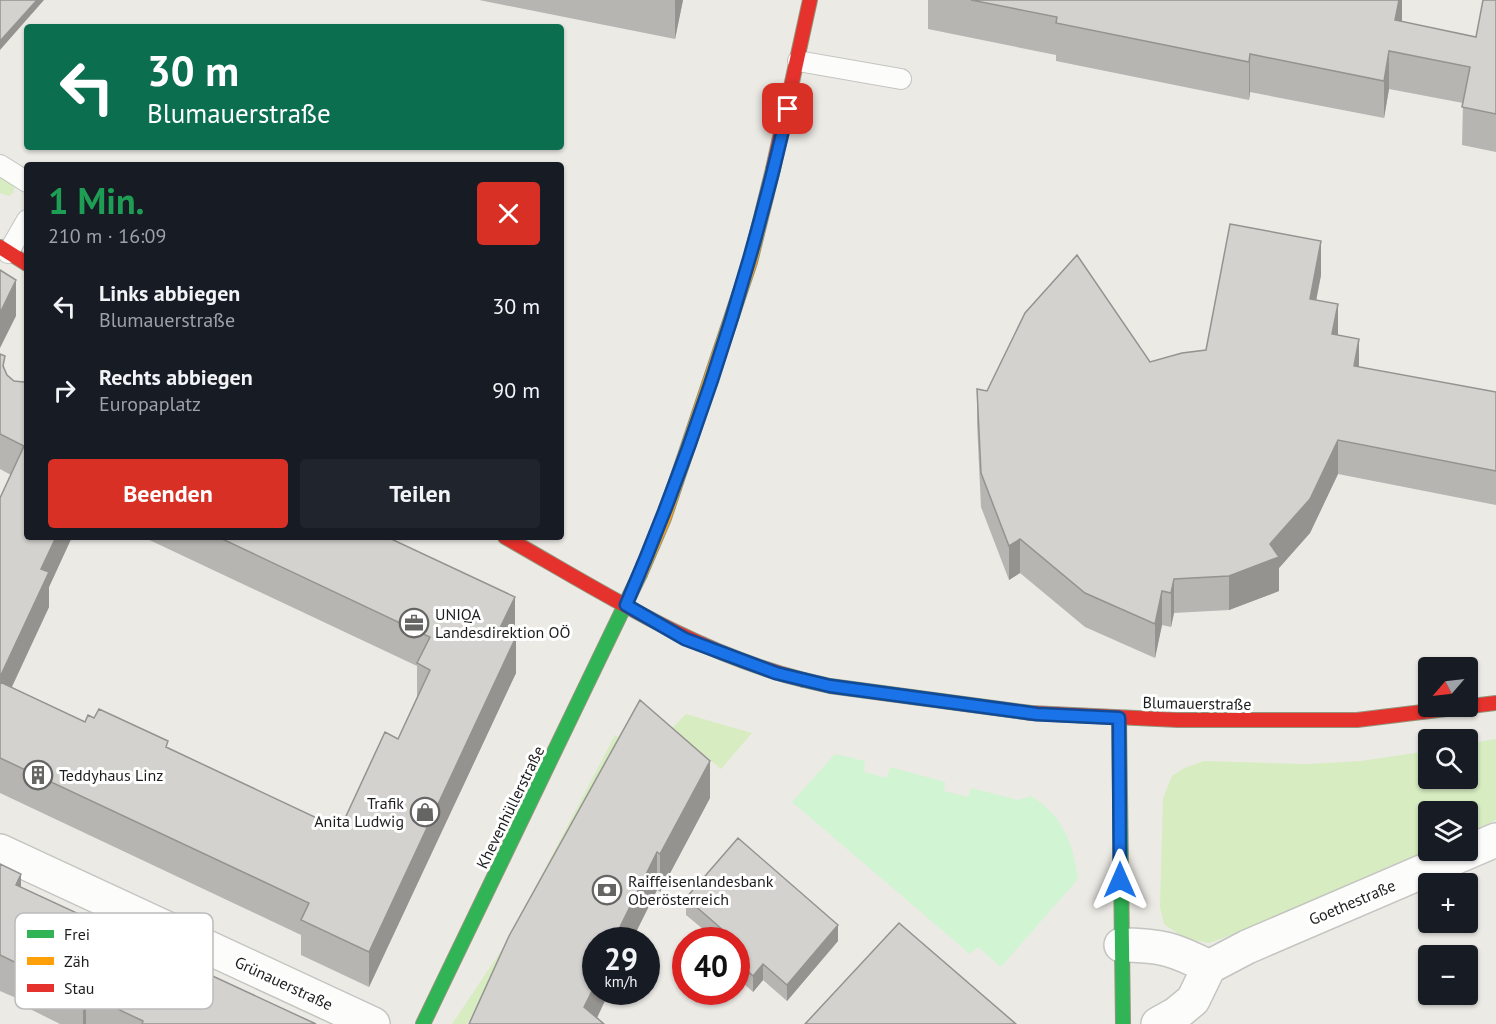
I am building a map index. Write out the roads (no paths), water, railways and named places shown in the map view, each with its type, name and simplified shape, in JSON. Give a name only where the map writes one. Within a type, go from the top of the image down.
[{"type":"main road","name":"Khevenhüllerstraße","points":[[423,1024],[626,605],[663,518],[750,262],[798,61],[810,0]]},
{"type":"main road","points":[[4,250],[24,262]]},
{"type":"main road","points":[[510,540],[626,605]]},
{"type":"main road","name":"Blumauerstraße","points":[[626,605],[685,639],[776,673],[830,686],[1037,714],[1119,718],[1357,720],[1496,703]]},
{"type":"main road","points":[[1119,718],[1120,945],[1123,1024]]},
{"type":"street","name":"Goethestraße","points":[[1209,967],[1247,947],[1496,840]]},
{"type":"street","name":"Grünauerstraße","points":[[0,851],[134,913]]},
{"type":"street","points":[[1120,945],[1155,945],[1173,949],[1209,967],[1193,1000],[1176,1014],[1158,1024]]},
{"type":"street","name":"Grünauerstraße","points":[[213,950],[373,1024]]},
{"type":"lane","points":[[798,61],[901,79]]},
{"type":"lane","points":[[0,165],[24,180]]},
{"type":"lane","points":[[4,250],[24,224]]},
{"type":"place","name":"UNIQA Landesdirektion OÖ","points":[[414,623]]},
{"type":"place","name":"Teddyhaus Linz","points":[[38,775]]},
{"type":"place","name":"Trafik Anita Ludwig","points":[[425,812]]},
{"type":"place","name":"Raiffeisenlandesbank Oberösterreich","points":[[607,890]]}]
